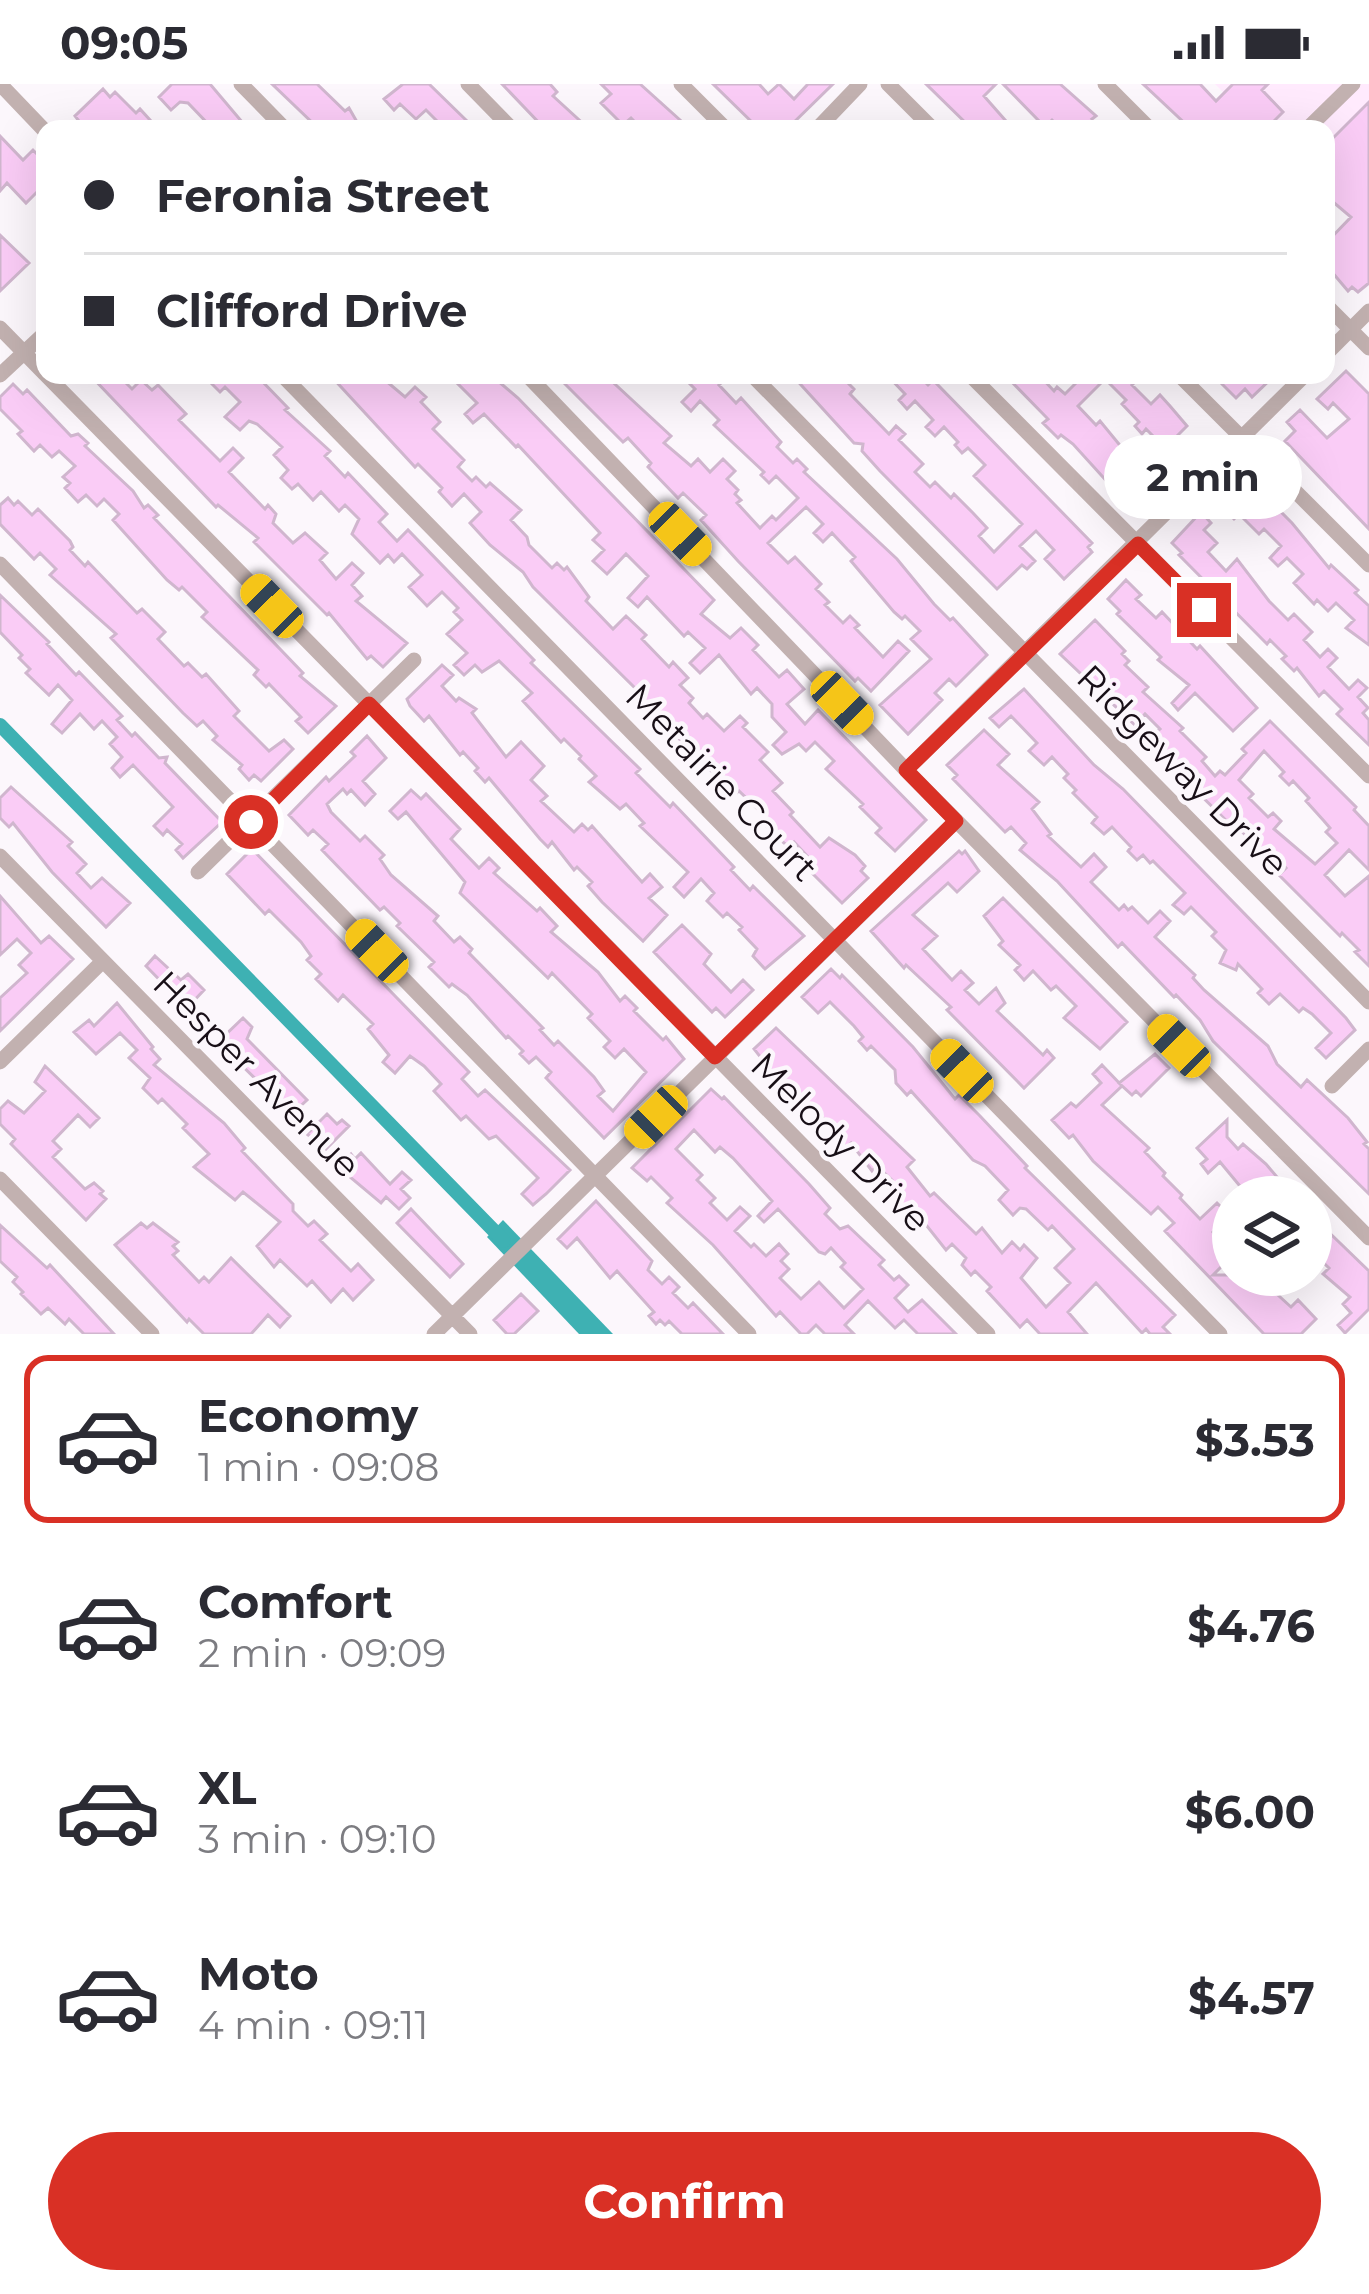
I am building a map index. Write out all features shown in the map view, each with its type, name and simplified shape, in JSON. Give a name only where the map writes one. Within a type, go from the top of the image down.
[{"type":"street","points":[[0,84],[36,122]]},
{"type":"street","points":[[241,84],[276,120]]},
{"type":"street","points":[[468,84],[503,120]]},
{"type":"street","points":[[681,84],[717,120]]},
{"type":"street","points":[[826,120],[860,84]]},
{"type":"street","points":[[888,84],[924,120]]},
{"type":"street","points":[[1105,84],[1141,120]]},
{"type":"street","points":[[1316,120],[1353,84]]},
{"type":"street","points":[[1335,345],[1369,311]]},
{"type":"street","points":[[1335,314],[1369,348]]},
{"type":"street","name":"Melody Drive","points":[[0,328],[36,366]]},
{"type":"street","points":[[0,376],[36,342]]},
{"type":"street","name":"Melody Drive","points":[[54,384],[988,1334]]},
{"type":"street","name":"Metairie Court","points":[[291,384],[1220,1334]]},
{"type":"street","points":[[536,384],[906,770],[1369,1238]]},
{"type":"street","name":"Ridgeway Drive","points":[[761,384],[1369,1002]]},
{"type":"street","points":[[979,384],[1369,776]]},
{"type":"street","points":[[1188,384],[1369,565]]},
{"type":"street","points":[[906,770],[1296,384]]},
{"type":"street","points":[[0,564],[749,1334]]},
{"type":"street","points":[[198,872],[413,660]]},
{"type":"street","points":[[434,1334],[956,821]]},
{"type":"street","name":"Hesper Avenue","points":[[0,856],[470,1334]]},
{"type":"street","points":[[0,1062],[104,961]]},
{"type":"street","points":[[1331,1086],[1369,1048]]},
{"type":"street","points":[[0,1179],[152,1334]]},
{"type":"shaded area","points":[[1215,84],[1369,84],[1369,238],[1335,204],[1335,120],[1251,120]]},
{"type":"water","points":[[503,1220],[613,1334],[579,1334],[487,1237]]},
{"type":"building","points":[[172,84],[210,84],[240,120],[204,120],[188,103],[180,102],[171,110],[159,97]]},
{"type":"building","points":[[272,84],[317,84],[345,111],[349,108],[356,120],[310,120]]},
{"type":"building","points":[[403,84],[429,84],[466,120],[436,120],[426,110],[416,119],[400,104],[394,110],[384,99]]},
{"type":"building","points":[[502,84],[550,84],[557,92],[553,96],[579,120],[536,120]]},
{"type":"building","points":[[601,84],[640,84],[680,120],[618,120],[601,103],[611,94]]},
{"type":"building","points":[[713,84],[759,84],[768,94],[779,84],[794,99],[808,84],[833,84],[796,120],[750,120]]},
{"type":"building","points":[[926,84],[996,84],[984,96],[1005,120],[963,120]]},
{"type":"building","points":[[1003,84],[1060,84],[1096,116],[1093,120],[1038,120]]},
{"type":"building","points":[[1143,84],[1200,84],[1216,101],[1233,84],[1268,84],[1262,90],[1283,112],[1275,120],[1181,120]]},
{"type":"building","points":[[103,89],[110,97],[115,92],[150,120],[78,120],[75,116]]},
{"type":"building","points":[[1369,102],[1369,283],[1358,292],[1352,287],[1348,291],[1335,276],[1335,234],[1351,217],[1335,204],[1335,136]]},
{"type":"building","points":[[0,136],[23,160],[33,150],[36,153],[36,193],[26,203],[7,183],[0,191]]},
{"type":"building","points":[[0,235],[29,263],[0,291]]},
{"type":"building","points":[[1346,371],[1369,394],[1369,529],[1285,441],[1295,431],[1287,422],[1300,410],[1327,438],[1349,419],[1333,403],[1328,409],[1317,399]]},
{"type":"building","points":[[13,384],[23,394],[27,390],[71,436],[78,434],[88,443],[85,446],[133,491],[144,508],[148,505],[158,515],[154,518],[303,673],[300,676],[336,706],[308,733],[296,721],[301,717],[254,675],[258,670],[202,617],[207,612],[182,587],[179,590],[167,580],[113,520],[119,514],[104,499],[97,506],[86,495],[78,502],[65,488],[70,483],[63,477],[75,466],[59,451],[52,457],[40,445],[34,451],[18,434],[22,431],[0,409],[0,397]]},
{"type":"building","points":[[99,384],[127,384],[132,389],[145,384],[152,390],[158,385],[186,414],[179,420],[220,461],[233,448],[243,458],[229,472],[265,509],[268,505],[276,514],[273,523],[293,543],[305,533],[327,553],[320,560],[336,579],[352,563],[363,573],[352,585],[362,596],[356,601],[407,643],[383,667],[371,656],[367,659],[329,613],[254,542],[258,538],[216,507]]},
{"type":"building","points":[[212,384],[265,384],[288,408],[285,410],[330,451],[325,456],[387,514],[379,522],[397,541],[408,530],[534,660],[531,663],[640,769],[636,773],[670,807],[673,803],[734,867],[731,870],[750,890],[753,886],[804,936],[765,969],[753,956],[757,949],[739,930],[742,927],[707,901],[714,893],[701,879],[684,897],[674,887],[688,872],[640,826],[644,823],[626,804],[620,809],[589,782],[596,776],[581,756],[564,739],[561,742],[523,701],[532,693],[499,661],[482,672],[475,665],[464,675],[454,665],[467,653],[447,634],[462,620],[454,612],[458,608],[442,592],[427,606],[409,587],[422,575],[402,554],[394,562],[388,555],[380,563],[352,534],[359,519],[345,505],[339,511],[321,492],[313,500],[298,484],[292,489],[281,478],[288,470],[274,455],[282,447],[257,424],[249,421],[240,430],[225,417],[240,402],[225,387],[220,392]]},
{"type":"building","points":[[338,384],[390,384],[405,397],[415,387],[426,397],[421,402],[440,422],[433,429],[464,460],[458,467],[472,481],[476,477],[486,487],[490,483],[521,510],[511,520],[529,545],[552,568],[557,563],[564,570],[567,567],[589,597],[586,601],[613,629],[626,616],[646,635],[642,639],[669,667],[673,662],[688,678],[680,685],[703,718],[707,714],[724,731],[740,716],[747,723],[743,727],[768,752],[760,760],[782,783],[773,791],[793,812],[790,815],[820,847],[829,838],[855,855],[868,878],[842,903],[803,864],[809,858],[794,842],[789,847],[779,839],[761,821],[765,816],[694,754],[523,572],[490,545],[470,523],[481,512],[464,494],[452,506],[439,492],[442,488],[418,464],[415,467]]},
{"type":"building","points":[[458,384],[502,384],[518,398],[714,600],[701,614],[730,638],[741,628],[758,645],[753,650],[779,677],[787,670],[804,689],[787,704],[805,724],[818,710],[926,820],[895,851],[876,833],[881,828],[860,807],[863,804],[826,769],[834,761],[815,742],[806,751],[799,744],[782,754],[773,745],[786,732],[772,717],[772,704],[757,688],[751,694],[719,655],[700,673],[690,663],[705,648],[688,632],[684,636],[647,597],[638,607],[628,598],[648,576],[626,554],[607,574],[593,561],[604,550],[593,540],[600,533],[484,414],[473,423],[465,414],[477,403]]},
{"type":"building","points":[[565,384],[615,384],[671,436],[664,443],[691,466],[698,459],[710,472],[723,459],[735,471],[727,479],[738,490],[735,494],[741,500],[737,503],[760,528],[772,516],[776,520],[798,498],[776,476],[769,483],[761,475],[764,472],[714,425],[719,420],[700,401],[691,411],[682,402],[695,389],[690,384],[720,384],[736,403],[741,398],[781,442],[777,447],[793,463],[797,459],[807,469],[804,472],[897,559],[934,604],[987,655],[956,686],[949,679],[935,693],[942,700],[908,734],[880,705],[931,659],[911,639],[920,631],[894,612],[832,533],[823,542],[814,533],[823,524],[806,507],[768,543],[788,563],[795,557],[821,584],[816,589],[829,602],[825,605],[843,623],[850,616],[859,625],[855,628],[883,657],[898,641],[909,651],[871,691],[858,678],[855,681],[738,561],[701,520],[706,515],[683,493],[678,498],[628,438],[623,442]]},
{"type":"building","points":[[800,384],[849,384],[854,389],[850,394],[889,434],[896,426],[905,434],[899,440],[923,464],[915,472],[930,487],[935,482],[951,498],[954,494],[987,528],[979,536],[994,552],[1022,524],[974,476],[985,465],[968,448],[962,453],[944,427],[935,436],[926,427],[933,420],[915,401],[907,409],[899,400],[905,394],[896,384],[937,384],[1092,543],[1088,547],[1092,552],[1064,579],[1045,559],[1054,550],[1036,531],[1020,546],[1035,561],[1027,569],[1022,565],[997,589],[880,471],[862,451],[863,444],[854,443]]},
{"type":"building","points":[[1014,384],[1047,384],[1065,394],[1075,384],[1100,384],[1078,406],[1096,425],[1100,421],[1153,474],[1148,479],[1161,492],[1143,509],[1127,493],[1122,498],[1073,444],[1061,435],[1058,438],[1043,423],[1048,419]]},
{"type":"building","points":[[1110,384],[1133,384],[1151,404],[1160,395],[1187,426],[1178,435],[1193,451],[1179,462],[1146,429],[1142,434],[1135,426],[1139,422],[1122,404],[1126,400]]},
{"type":"building","points":[[1222,384],[1266,384],[1252,397],[1245,389],[1236,398]]},
{"type":"building","points":[[1239,476],[1276,514],[1280,511],[1292,523],[1329,568],[1331,565],[1358,590],[1355,593],[1369,606],[1369,645],[1346,628],[1354,620],[1336,603],[1328,611],[1294,583],[1303,574],[1287,558],[1278,566],[1270,558],[1281,546],[1264,529],[1259,534],[1239,514],[1234,519],[1225,510],[1229,506],[1219,497]]},
{"type":"building","points":[[8,498],[32,515],[38,509],[70,541],[70,550],[85,566],[88,562],[137,613],[142,609],[165,632],[158,639],[184,666],[188,663],[202,677],[206,674],[239,711],[234,716],[269,751],[284,740],[293,749],[261,781],[254,775],[249,780],[239,769],[242,765],[213,740],[217,736],[203,721],[197,726],[183,713],[111,638],[116,634],[50,575],[56,569],[40,553],[34,559],[0,524],[0,505]]},
{"type":"building","points":[[1201,512],[1211,523],[1204,530],[1217,543],[1208,552],[1226,571],[1237,559],[1288,620],[1294,614],[1312,632],[1304,640],[1320,657],[1328,649],[1337,658],[1328,667],[1349,689],[1358,680],[1367,688],[1358,697],[1368,708],[1363,713],[1369,720],[1369,745],[1337,714],[1342,709],[1324,691],[1319,696],[1297,668],[1294,671],[1282,659],[1286,656],[1270,640],[1267,644],[1179,555],[1172,543]]},
{"type":"building","points":[[1126,580],[1141,595],[1136,599],[1156,618],[1162,612],[1197,649],[1200,646],[1257,708],[1233,731],[1195,693],[1178,710],[1172,703],[1189,685],[1158,660],[1161,657],[1108,599]]},
{"type":"building","points":[[0,595],[122,716],[117,720],[132,736],[135,733],[159,758],[167,757],[165,763],[222,822],[183,858],[176,850],[182,844],[167,830],[163,835],[154,826],[173,807],[133,765],[120,777],[112,768],[122,757],[110,744],[117,737],[102,721],[94,729],[80,714],[62,733],[52,724],[72,700],[58,685],[49,695],[26,673],[30,669],[19,658],[22,655],[0,632]]},
{"type":"building","points":[[1095,620],[1125,651],[1122,654],[1129,661],[1125,665],[1148,687],[1143,692],[1183,728],[1180,731],[1206,757],[1202,761],[1215,776],[1220,771],[1225,775],[1270,721],[1356,807],[1369,826],[1369,870],[1349,850],[1325,875],[1345,896],[1369,876],[1369,966],[1355,952],[1359,950],[1279,875],[1286,868],[1271,853],[1264,860],[1242,831],[1175,770],[1180,765],[1163,748],[1159,752],[1147,741],[1160,729],[1145,714],[1135,725],[1060,654]],"holes":[[[1264,751],[1284,772],[1280,776],[1289,785],[1293,781],[1309,798],[1306,801],[1337,843],[1315,864],[1274,829],[1281,821],[1273,813],[1268,817],[1239,780]]]},
{"type":"building","points":[[442,665],[453,675],[442,686],[456,701],[459,698],[476,709],[472,713],[506,757],[521,742],[544,766],[531,780],[547,796],[541,801],[574,832],[582,824],[588,830],[592,826],[642,882],[650,874],[662,887],[649,898],[667,915],[643,941],[602,902],[588,886],[592,882],[577,867],[574,870],[552,842],[548,847],[540,839],[489,778],[485,782],[475,771],[478,768],[463,752],[460,755],[429,716],[424,721],[410,706],[407,699]]},
{"type":"building","points":[[1024,689],[1346,1018],[1355,1030],[1326,1058],[1316,1048],[1331,1033],[1280,994],[1269,1004],[1258,993],[1262,989],[1238,964],[1236,970],[1220,963],[1226,950],[1212,936],[1216,932],[1191,907],[1184,914],[1173,905],[1185,893],[1153,861],[1143,855],[1137,860],[1112,827],[1104,834],[1092,823],[1097,817],[1073,793],[1076,790],[1064,778],[1068,774],[1052,757],[1044,765],[1029,751],[1037,743],[1011,716],[999,727],[990,718]]},
{"type":"building","points":[[984,730],[1009,754],[998,765],[1039,802],[1032,809],[1051,834],[1048,836],[1081,867],[1094,854],[1106,867],[1091,882],[1119,910],[1124,905],[1128,910],[1132,907],[1148,923],[1160,911],[1170,921],[1155,937],[1204,990],[1268,1046],[1277,1064],[1301,1087],[1307,1080],[1348,1118],[1369,1149],[1369,1194],[1213,1041],[1176,995],[1122,943],[1118,947],[1057,881],[1020,850],[1026,843],[1011,827],[1005,832],[953,779],[957,775],[947,765]]},
{"type":"building","points":[[367,736],[386,758],[363,781],[375,794],[365,805],[351,790],[347,794],[343,789],[327,804],[331,812],[360,841],[365,836],[384,855],[380,859],[391,875],[438,916],[434,921],[454,942],[460,937],[472,949],[469,953],[554,1045],[558,1041],[594,1077],[604,1091],[598,1096],[613,1111],[646,1072],[624,1049],[615,1058],[604,1047],[610,1041],[588,1018],[592,1014],[460,893],[465,882],[406,812],[398,819],[390,811],[411,790],[421,799],[426,794],[460,829],[451,839],[479,868],[489,858],[499,868],[494,873],[557,926],[551,932],[598,972],[620,1001],[625,996],[637,1008],[634,1011],[684,1059],[604,1138],[546,1078],[551,1072],[536,1057],[529,1063],[520,1054],[523,1051],[467,995],[452,984],[449,987],[429,967],[434,962],[397,926],[400,923],[384,907],[380,910],[322,850],[328,844],[313,830],[308,835],[289,815],[326,777],[329,781],[355,756],[351,752]]},
{"type":"building","points":[[11,787],[72,842],[68,846],[86,864],[77,873],[91,888],[102,878],[130,903],[106,927],[13,823],[9,827],[0,818],[0,798]]},
{"type":"building","points":[[252,849],[469,1072],[462,1079],[478,1096],[485,1090],[570,1170],[533,1205],[522,1194],[538,1178],[496,1136],[489,1139],[466,1116],[461,1120],[434,1091],[441,1084],[424,1066],[410,1056],[395,1073],[383,1062],[389,1055],[368,1029],[373,1024],[343,995],[338,1001],[316,979],[321,974],[307,960],[311,956],[301,942],[269,910],[265,914],[227,874]]},
{"type":"building","points":[[959,851],[965,851],[979,871],[957,892],[948,883],[913,915],[937,936],[923,949],[952,980],[961,971],[973,983],[965,990],[979,1004],[996,988],[1005,1003],[997,1011],[1043,1055],[1047,1050],[1054,1058],[1024,1088],[947,1010],[951,1007],[906,965],[904,968],[871,931]]},
{"type":"building","points":[[0,896],[41,943],[49,936],[73,959],[0,1031],[0,998],[27,973],[19,965],[31,953],[17,939],[0,955]]},
{"type":"building","points":[[1003,898],[1127,1022],[1100,1049],[1064,1018],[1076,1006],[1056,986],[1051,990],[1033,971],[1024,980],[1015,970],[1020,965],[999,945],[1003,941],[984,916]]},
{"type":"building","points":[[682,925],[711,954],[704,964],[731,992],[743,980],[753,990],[725,1017],[716,1008],[712,1012],[654,952]]},
{"type":"building","points":[[155,956],[181,980],[188,974],[204,990],[187,1008],[146,966]]},
{"type":"building","points":[[831,969],[913,1047],[955,1099],[959,1095],[1025,1168],[1175,1315],[1163,1327],[1170,1334],[1150,1334],[1146,1329],[1142,1333],[1096,1283],[1068,1312],[1087,1334],[1040,1334],[1027,1320],[1020,1327],[987,1291],[991,1287],[962,1265],[966,1258],[952,1244],[946,1250],[923,1221],[902,1205],[888,1188],[892,1180],[877,1166],[872,1171],[851,1143],[846,1148],[824,1119],[780,1082],[754,1049],[776,1028],[914,1160],[907,1167],[930,1196],[934,1193],[976,1234],[982,1228],[1002,1253],[1012,1242],[1020,1250],[1024,1245],[1037,1258],[1021,1278],[1046,1307],[1070,1283],[1055,1268],[1074,1249],[1026,1209],[1013,1215],[999,1200],[1008,1190],[973,1160],[911,1091],[907,1095],[896,1083],[895,1070],[871,1046],[867,1050],[854,1026],[830,1002],[818,1013],[802,997]]},
{"type":"building","points":[[117,1003],[153,1047],[160,1059],[154,1065],[224,1123],[245,1148],[242,1151],[293,1204],[293,1211],[308,1226],[314,1221],[327,1234],[320,1240],[351,1271],[358,1264],[373,1280],[353,1300],[343,1289],[331,1302],[312,1281],[307,1286],[280,1260],[274,1267],[257,1246],[280,1222],[243,1192],[235,1200],[194,1167],[209,1154],[162,1099],[158,1103],[143,1088],[150,1078],[129,1058],[137,1050],[120,1033],[96,1054],[74,1032],[89,1020],[94,1026]]},
{"type":"building","points":[[243,1018],[252,1027],[247,1039],[307,1100],[294,1112],[218,1042]]},
{"type":"building","points":[[1155,1054],[1169,1068],[1141,1096],[1136,1091],[1132,1095],[1119,1083]]},
{"type":"building","points":[[1102,1065],[1122,1086],[1102,1105],[1149,1148],[1145,1152],[1180,1198],[1200,1219],[1212,1208],[1212,1280],[1165,1231],[1174,1223],[1158,1207],[1151,1214],[1052,1120],[1071,1103],[1076,1107],[1101,1083],[1093,1074]]},
{"type":"building","points":[[45,1066],[99,1118],[90,1127],[78,1115],[53,1141],[61,1149],[53,1157],[85,1189],[94,1183],[103,1191],[100,1194],[106,1199],[86,1220],[11,1144],[15,1139],[0,1124],[0,1109],[8,1101],[24,1113],[45,1091],[35,1082]]},
{"type":"building","points":[[711,1089],[809,1184],[830,1208],[825,1214],[840,1229],[848,1226],[884,1260],[879,1265],[894,1280],[899,1276],[908,1285],[895,1298],[908,1312],[922,1300],[956,1334],[918,1334],[904,1320],[895,1328],[868,1301],[845,1325],[854,1334],[825,1334],[816,1325],[801,1334],[780,1312],[776,1316],[713,1245],[667,1203],[672,1198],[651,1177],[647,1181],[632,1168]],"holes":[[[694,1130],[715,1152],[720,1147],[733,1158],[772,1201],[758,1216],[764,1222],[778,1209],[819,1252],[825,1254],[831,1248],[845,1263],[841,1267],[863,1289],[844,1308],[819,1282],[801,1299],[780,1278],[789,1269],[781,1261],[788,1254],[779,1244],[766,1256],[754,1244],[751,1247],[735,1231],[750,1216],[740,1207],[727,1220],[697,1180],[702,1175],[676,1149]]]},
{"type":"building","points":[[327,1114],[337,1124],[342,1120],[349,1126],[326,1149],[307,1134]]},
{"type":"building","points":[[1227,1120],[1227,1137],[1238,1149],[1243,1144],[1276,1176],[1232,1176],[1220,1162],[1208,1173],[1201,1164],[1207,1159],[1197,1148]]},
{"type":"building","points":[[361,1153],[390,1184],[402,1172],[411,1180],[401,1189],[410,1198],[399,1209],[386,1197],[381,1203],[338,1167],[351,1154],[355,1159]]},
{"type":"building","points":[[596,1201],[652,1261],[648,1270],[662,1284],[669,1277],[679,1287],[673,1293],[688,1308],[693,1303],[723,1334],[682,1334],[669,1321],[656,1324],[649,1316],[654,1312],[617,1271],[610,1278],[577,1238],[567,1248],[558,1239]]},
{"type":"building","points":[[411,1209],[463,1264],[450,1277],[397,1223]]},
{"type":"building","points":[[141,1223],[147,1228],[153,1223],[178,1242],[173,1255],[199,1282],[204,1277],[209,1282],[231,1258],[290,1316],[280,1327],[268,1315],[251,1334],[204,1334],[115,1245]]},
{"type":"building","points":[[0,1225],[47,1268],[50,1265],[114,1334],[84,1334],[48,1308],[41,1314],[13,1282],[17,1277],[0,1261]]},
{"type":"building","points":[[1332,1235],[1369,1271],[1369,1309],[1345,1333],[1338,1325],[1351,1313],[1343,1304],[1350,1297],[1332,1282]]},
{"type":"building","points":[[521,1294],[538,1311],[514,1334],[507,1334],[494,1320]]},
{"type":"building","points":[[1227,1296],[1279,1296],[1291,1307],[1298,1300],[1316,1319],[1301,1334],[1264,1334]]},
{"type":"waterway","points":[[0,725],[504,1241]]},
{"type":"route","points":[[251,822],[369,704],[715,1057],[956,821],[906,770],[1138,544],[1204,610]]}]
